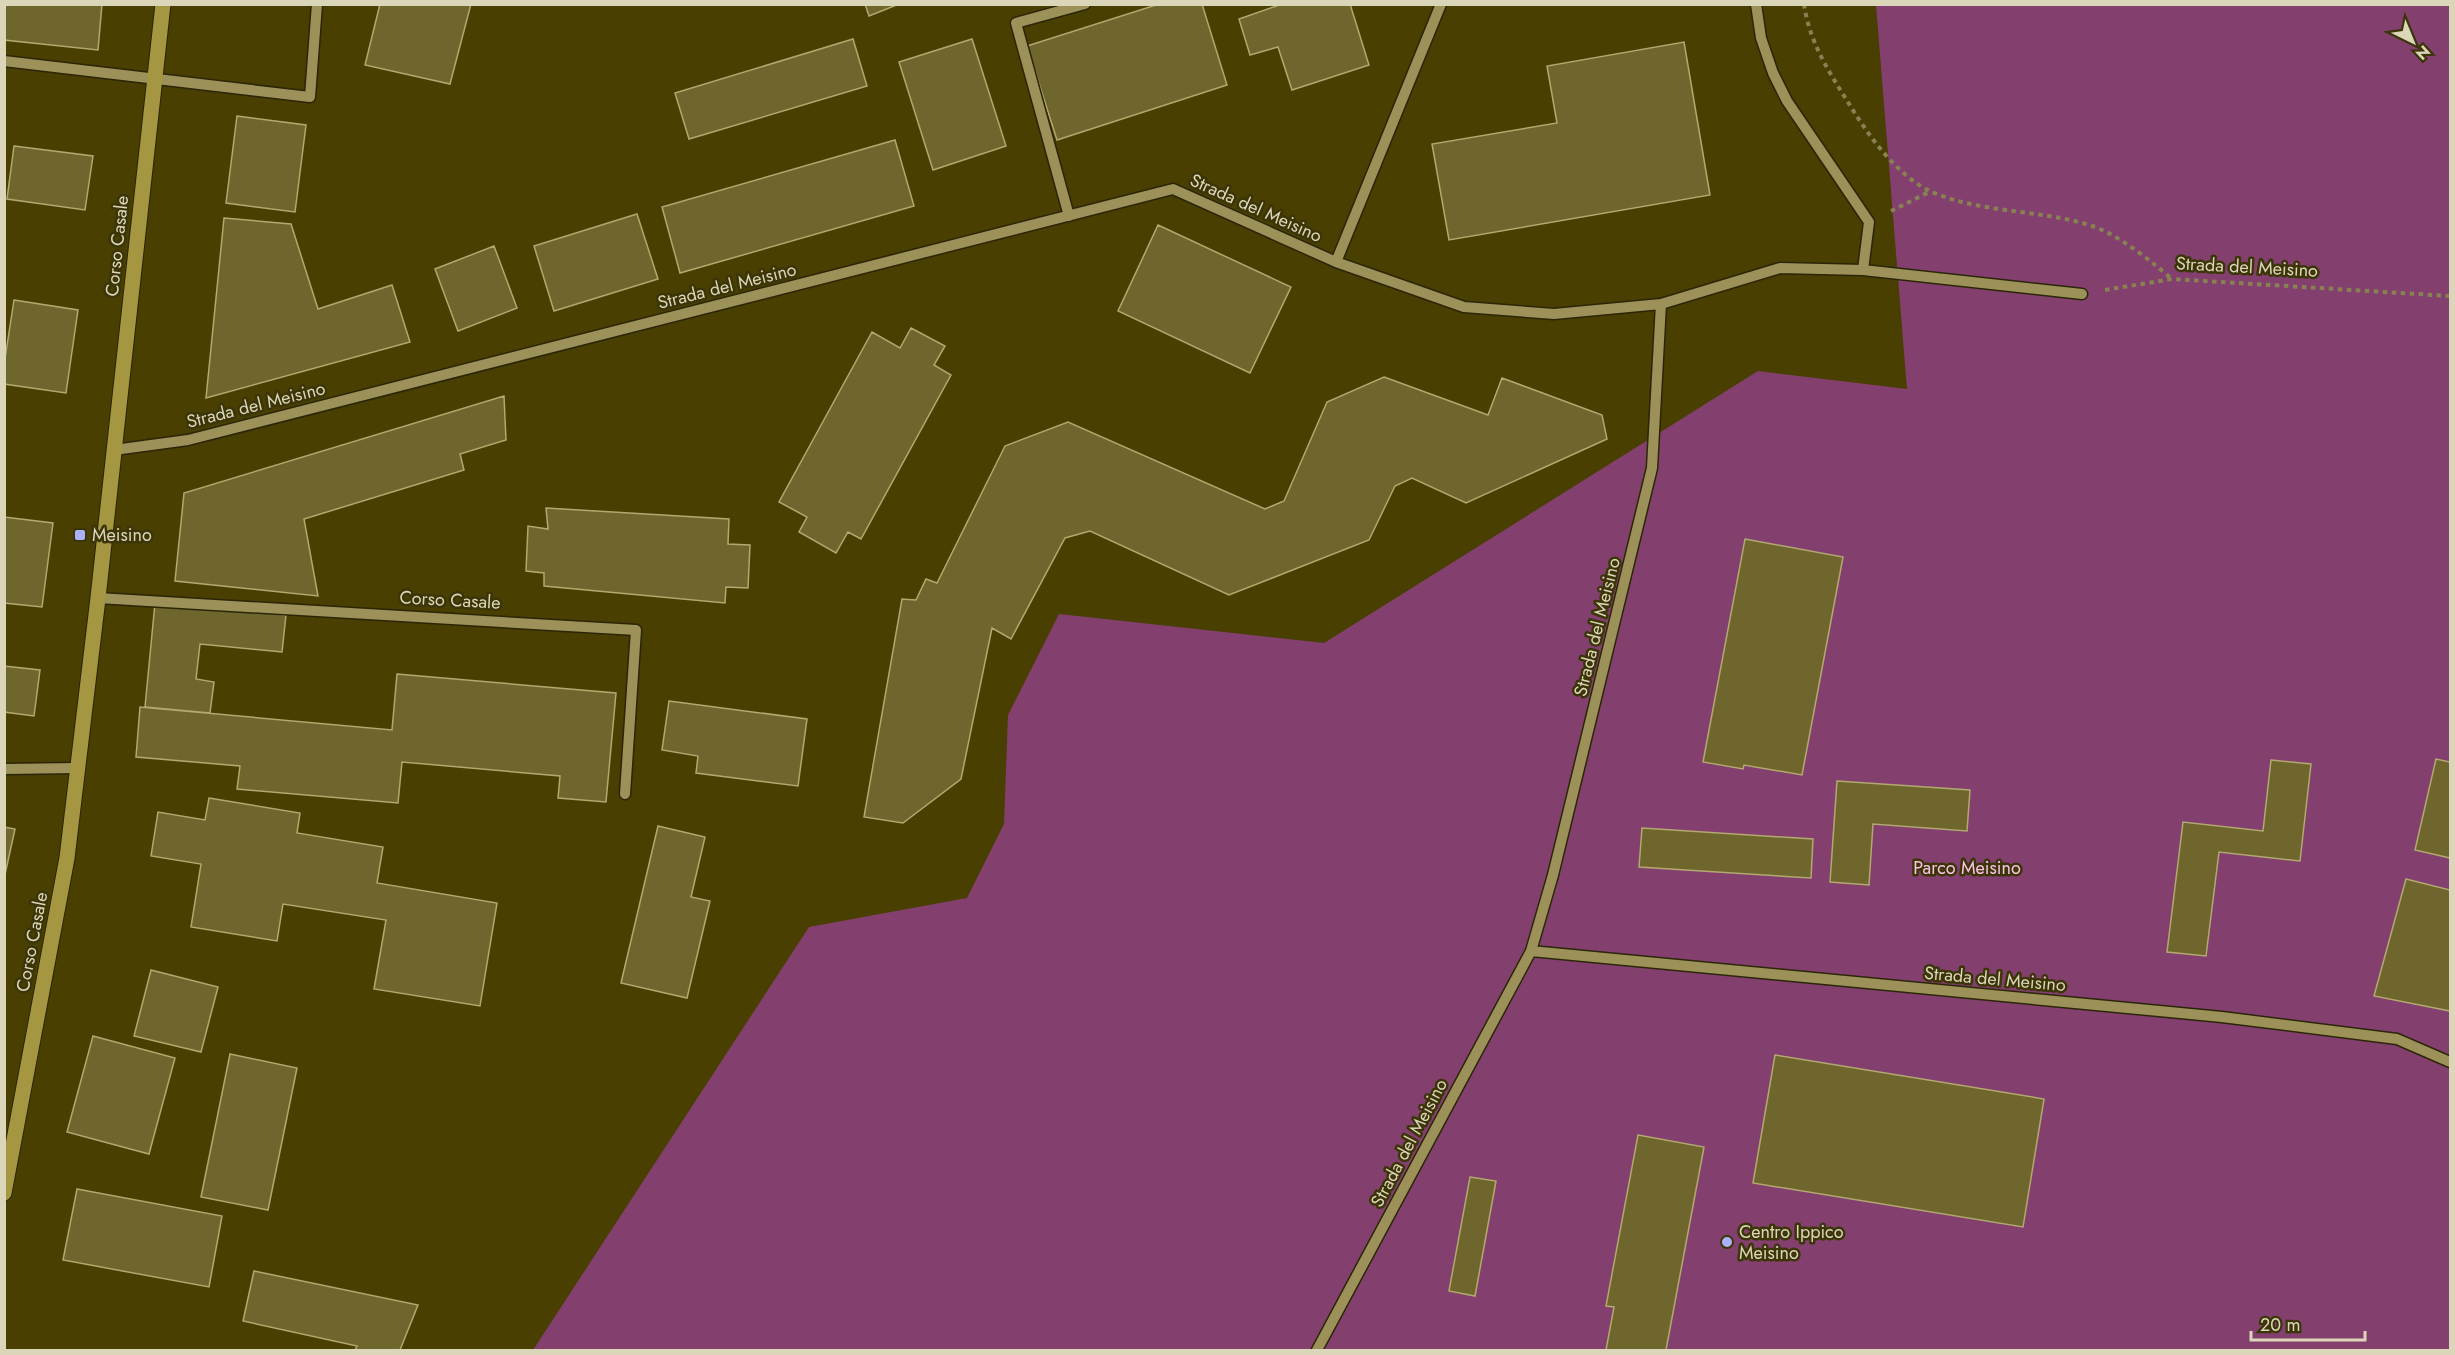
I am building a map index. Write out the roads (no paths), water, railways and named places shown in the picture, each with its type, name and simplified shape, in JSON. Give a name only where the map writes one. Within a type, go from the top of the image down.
[{"type":"main road","name":"Corso Casale","points":[[4,1193],[68,858],[99,598],[163,4]]},
{"type":"street","points":[[4,61],[310,97],[317,4]]},
{"type":"street","points":[[1069,216],[1016,23],[1085,4]]},
{"type":"street","name":"Strada del Meisino","points":[[1336,262],[1441,4]]},
{"type":"street","points":[[1756,4],[1761,38],[1773,73],[1787,101],[1869,222],[1863,270]]},
{"type":"street","name":"Strada del Meisino","points":[[114,450],[188,440],[1173,189],[1336,262],[1464,307],[1554,314],[1661,304],[1780,268],[1863,270],[2082,294]]},
{"type":"street","name":"Strada del Meisino","points":[[1317,1350],[1531,951],[1553,875],[1652,468],[1661,304]]},
{"type":"street","name":"Corso Casale","points":[[99,598],[636,630],[625,794]]},
{"type":"street","points":[[4,769],[78,768]]},
{"type":"street","name":"Strada del Meisino","points":[[1531,951],[2222,1017],[2397,1039],[2451,1062]]},
{"type":"place","name":"Meisino","points":[[80,535]]},
{"type":"place","name":"Centro Ippico Meisino","points":[[1727,1242]]},
{"type":"park label","name":"Parco Meisino","points":[[1967,868]]}]
